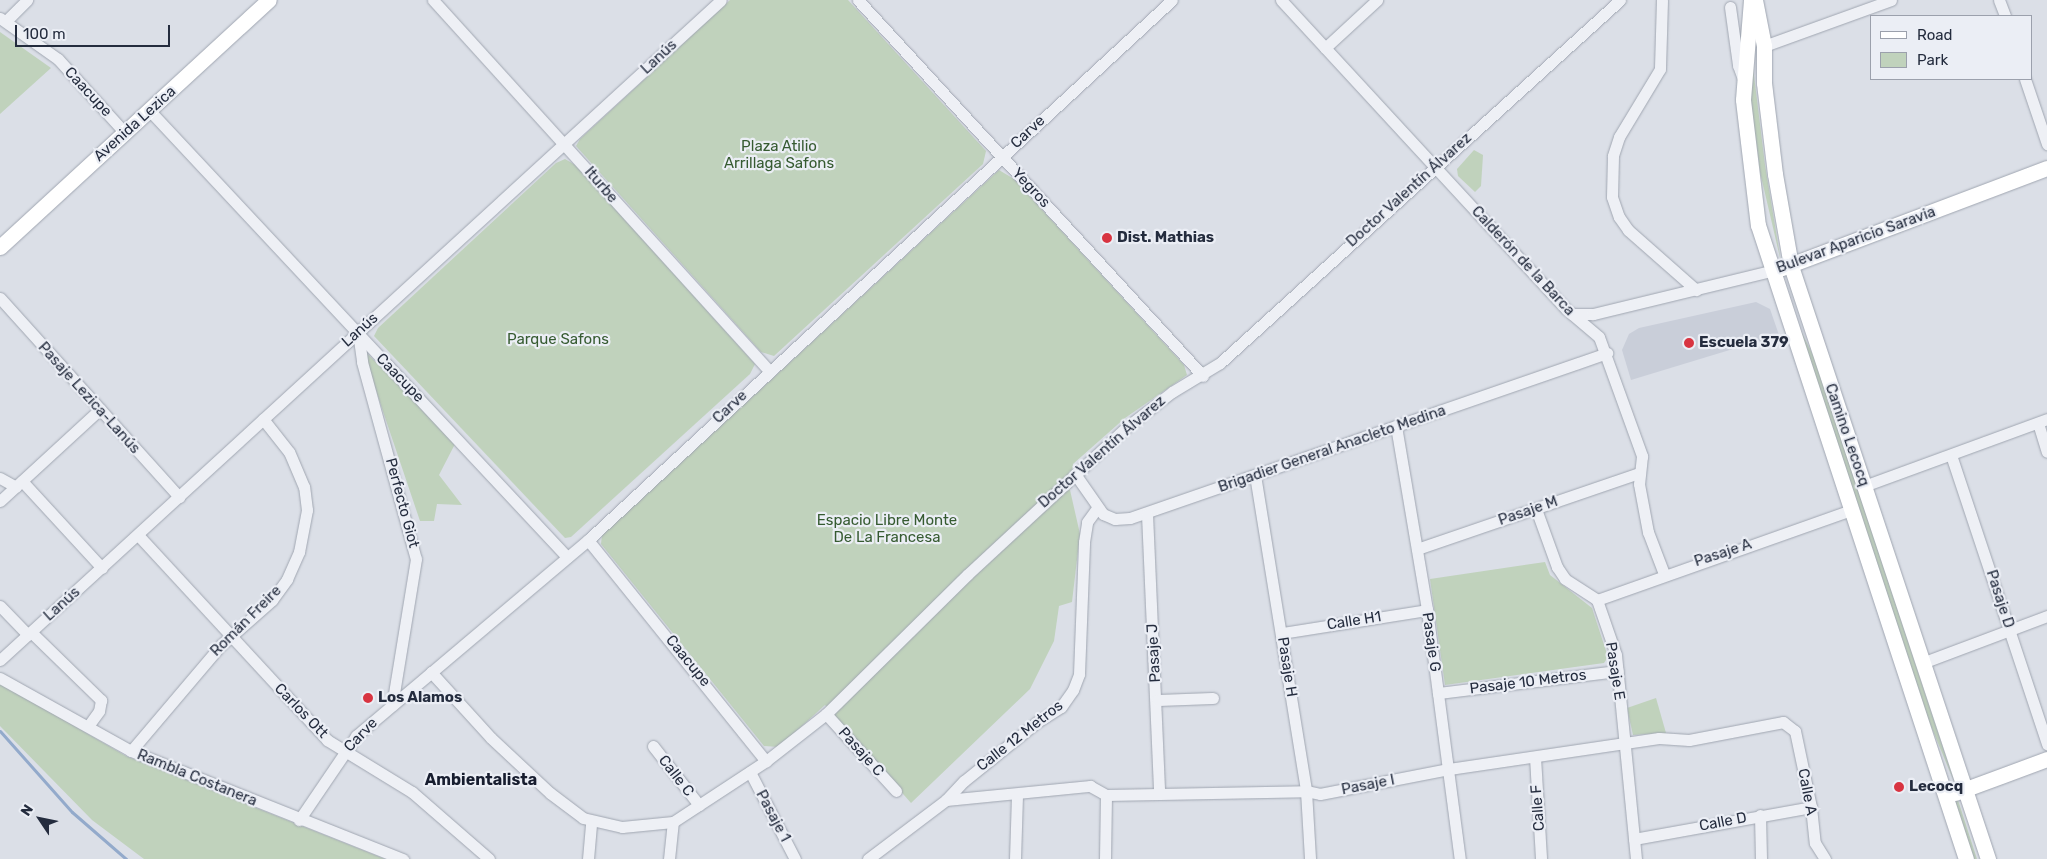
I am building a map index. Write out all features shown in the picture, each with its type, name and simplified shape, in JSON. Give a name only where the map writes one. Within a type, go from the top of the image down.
[{"type":"street","points":[[3,19],[27,0]]},
{"type":"street","name":"Avenida Lezica","points":[[0,247],[269,0]]},
{"type":"street","name":"Iturbe","points":[[433,0],[566,144],[769,370]]},
{"type":"street","name":"Lanús","points":[[0,660],[262,419],[566,144],[721,0]]},
{"type":"street","name":"Yegros","points":[[858,0],[1204,376]]},
{"type":"street","name":"Carve","points":[[299,820],[345,750],[392,705],[588,540],[769,370],[1172,0]]},
{"type":"street","name":"Calderón de la Barca","points":[[1281,0],[1572,314],[1599,337],[1607,353],[1642,456],[1639,473],[1648,532],[1664,574]]},
{"type":"street","points":[[1325,48],[1377,0]]},
{"type":"street","name":"Doctor Valentín Álvarez","points":[[673,822],[766,761],[826,714],[1075,474],[1151,406],[1204,376],[1434,166],[1620,0]]},
{"type":"street","points":[[1662,0],[1660,69],[1619,137],[1612,163],[1612,197],[1619,216],[1628,230],[1696,290]]},
{"type":"street","name":"Camino Lecocq","points":[[1750,0],[1743,79],[1758,225],[1771,271],[1966,859]]},
{"type":"street","name":"Camino Lecocq","points":[[1754,0],[1764,46],[1764,83],[1774,165],[1791,266],[1963,790],[1988,859]]},
{"type":"street","points":[[1764,46],[1891,0]]},
{"type":"street","points":[[1999,0],[2005,15]]},
{"type":"street","points":[[1730,7],[1743,79]]},
{"type":"street","name":"Caacupe","points":[[3,19],[58,59],[125,133]]},
{"type":"street","points":[[2025,80],[2047,144]]},
{"type":"street","name":"Caacupe","points":[[150,111],[567,557]]},
{"type":"street","name":"Bulevar Aparicio Saravia","points":[[1572,314],[1588,315],[1791,266],[2047,168]]},
{"type":"street","name":"Pasaje Lezica-Lanús","points":[[0,298],[179,497]]},
{"type":"street","name":"Perfecto Giot","points":[[358,332],[362,362],[416,559],[392,705]]},
{"type":"street","name":"Brigadier General Anacleto Medina","points":[[1097,508],[1115,519],[1147,514],[1607,353]]},
{"type":"street","points":[[0,501],[100,409]]},
{"type":"street","name":"Román Freire","points":[[131,751],[231,636],[272,600],[287,579],[305,530],[306,502],[298,470],[278,436],[262,419]]},
{"type":"street","points":[[1864,486],[2042,421],[2047,452]]},
{"type":"street","name":"Pasaje G","points":[[1396,426],[1427,610],[1460,859]]},
{"type":"street","name":"Pasaje D","points":[[1951,455],[2047,744]]},
{"type":"street","name":"Pasaje M","points":[[1417,549],[1639,473]]},
{"type":"street","points":[[1075,474],[1097,508]]},
{"type":"street","name":"Pasaje H","points":[[1255,476],[1306,790],[1310,859]]},
{"type":"street","points":[[0,478],[19,484],[102,568]]},
{"type":"street","name":"Calle 12 Metros","points":[[868,859],[946,800],[964,780],[1037,722],[1061,707],[1073,690],[1079,674],[1084,542],[1087,522],[1097,508]]},
{"type":"street","points":[[1536,509],[1562,574],[1597,600]]},
{"type":"street","name":"Pasaje A","points":[[1597,600],[1664,574],[1851,510]]},
{"type":"street","name":"Pasaje J","points":[[1147,514],[1157,700],[1159,792]]},
{"type":"street","name":"Carlos Ott","points":[[138,535],[320,734],[412,792],[489,859]]},
{"type":"street","name":"Caacupe","points":[[588,540],[766,761]]},
{"type":"street","name":"Pasaje E","points":[[1597,600],[1614,648],[1618,671],[1636,859]]},
{"type":"street","points":[[0,606],[100,700],[99,711],[88,726]]},
{"type":"street","name":"Calle H1","points":[[1282,633],[1427,610]]},
{"type":"street","points":[[1922,663],[2047,616]]},
{"type":"street","name":"Pasaje 10 Metros","points":[[1438,693],[1618,671]]},
{"type":"street","points":[[431,672],[491,738],[550,793],[591,822],[622,827],[673,822],[669,859]]},
{"type":"street","name":"Rambla Costanera","points":[[0,678],[131,751],[299,820],[403,859]]},
{"type":"street","points":[[1157,700],[1213,698]]},
{"type":"street","name":"Pasaje C","points":[[826,714],[896,791]]},
{"type":"street","name":"Pasaje I","points":[[946,800],[1016,795],[1090,786],[1106,795],[1159,792],[1306,790],[1320,794],[1449,769],[1624,743],[1659,738],[1689,740],[1782,722],[1789,725]]},
{"type":"street","name":"Calle A","points":[[1789,725],[1795,731],[1811,807],[1815,844],[1825,859]]},
{"type":"street","name":"Calle C","points":[[653,746],[699,805]]},
{"type":"street","name":"Calle F","points":[[1535,757],[1542,859]]},
{"type":"street","points":[[1946,797],[2047,759]]},
{"type":"street","name":"Pasaje 1","points":[[750,772],[795,859]]},
{"type":"street","points":[[1015,859],[1016,795]]},
{"type":"street","points":[[1105,859],[1106,795]]},
{"type":"street","name":"Calle D","points":[[1634,839],[1811,807]]},
{"type":"street","points":[[1760,815],[1761,859]]},
{"type":"street","points":[[588,859],[591,822]]},
{"type":"shaded area","name":"Escuela 379","points":[[1756,302],[1770,309],[1779,335],[1631,380],[1622,350],[1629,334],[1639,328]]},
{"type":"green space","name":"Plaza Atilio Arrillaga Safons","points":[[730,0],[848,0],[986,151],[983,164],[774,356],[761,352],[576,146],[580,139]]},
{"type":"green space","points":[[0,32],[51,68],[0,114]]},
{"type":"green space","points":[[1751,51],[1765,165],[1781,262],[1760,172],[1748,81]]},
{"type":"green space","points":[[1474,150],[1483,155],[1481,186],[1475,192],[1458,176],[1457,169]]},
{"type":"green space","name":"Parque Safons","points":[[565,159],[577,166],[755,364],[750,374],[571,537],[565,538],[374,336],[378,328],[556,163]]},
{"type":"green space","name":"Espacio Libre Monte De La Francesa","points":[[999,170],[1014,179],[1184,365],[1187,375],[1125,418],[1073,464],[1070,490],[1080,534],[1072,602],[1059,606],[1054,641],[1030,689],[911,803],[825,705],[779,747],[764,746],[601,544],[602,535]]},
{"type":"green space","points":[[1799,327],[1815,359],[1955,784],[1928,719]]},
{"type":"green space","points":[[367,353],[455,444],[439,475],[462,505],[437,504],[434,521],[420,521],[367,364]]},
{"type":"green space","points":[[1545,562],[1550,575],[1592,608],[1608,657],[1604,663],[1445,685],[1430,579]]},
{"type":"green space","points":[[0,683],[126,756],[385,859],[144,859],[92,820],[0,726]]},
{"type":"green space","points":[[1656,698],[1666,733],[1633,735],[1627,708]]},
{"type":"green space","points":[[1958,800],[1977,859],[1971,859],[1952,802]]},
{"type":"waterway","points":[[0,731],[72,812],[126,859]]},
{"type":"place","name":"Dist. Mathias","points":[[1107,238]]},
{"type":"place","name":"Escuela 379","points":[[1689,343]]},
{"type":"place","name":"Los Alamos","points":[[368,698]]},
{"type":"place","name":"Lecocq","points":[[1899,787]]},
{"type":"district","name":"Ambientalista","points":[[481,780]]}]
